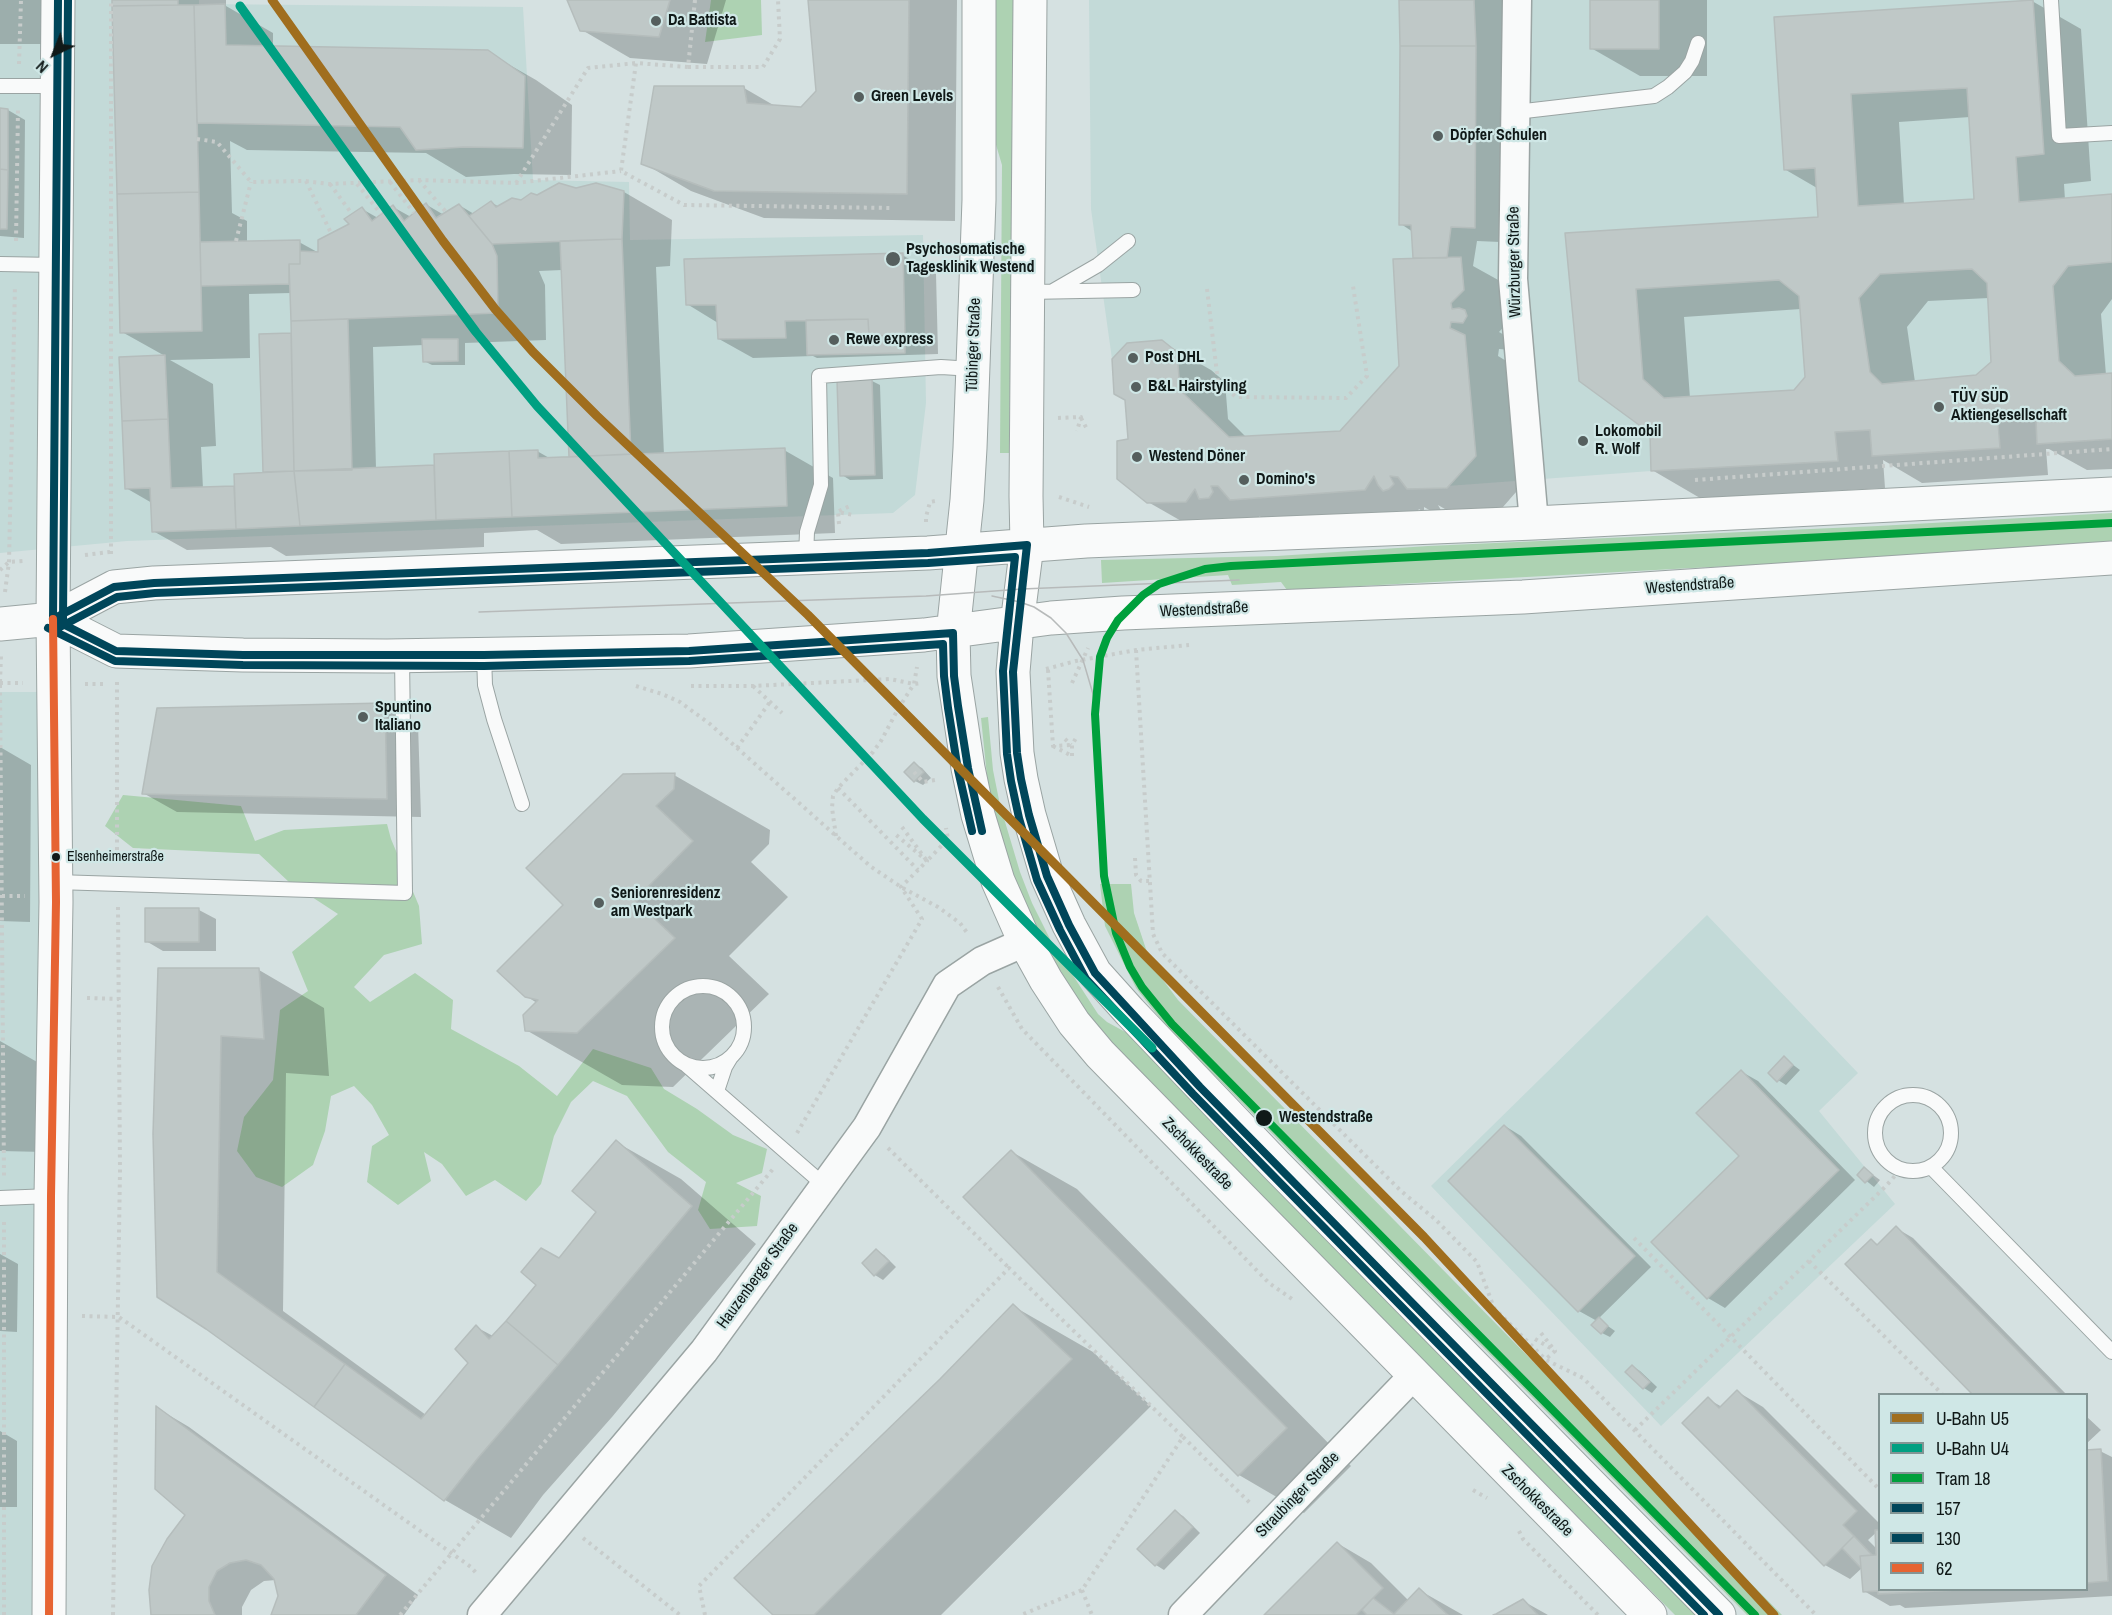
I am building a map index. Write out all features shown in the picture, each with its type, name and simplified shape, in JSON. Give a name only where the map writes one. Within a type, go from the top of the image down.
[{"type":"main road","points":[[49,1615],[51,1196],[56,882],[53,619],[58,0]]},
{"type":"main road","name":"Tübinger Straße","points":[[959,565],[967,500],[979,200],[979,0]]},
{"type":"main road","points":[[1030,0],[1040,292],[1026,496],[1027,545],[1013,672],[1021,779],[1047,876],[1095,973],[1208,1095],[1719,1615]]},
{"type":"main road","points":[[0,624],[53,619],[114,587],[153,583],[928,553],[959,565],[1027,545],[2112,494]]},
{"type":"main road","name":"Westendstraße","points":[[53,619],[116,651],[402,656],[689,651],[953,633],[1051,618],[1112,614],[1523,597],[2112,558]]},
{"type":"main road","name":"Zschokkestraße","points":[[959,565],[953,633],[954,676],[978,815],[998,881],[1025,942],[1069,1015],[1100,1054],[1650,1615]]},
{"type":"street","name":"Würzburger Straße","points":[[1517,0],[1513,279],[1533,523]]},
{"type":"street","name":"Hauzenberger Straße","points":[[490,1606],[704,1351],[867,1126],[947,985],[982,960],[1025,942]]},
{"type":"street","name":"Straubinger Straße","points":[[1183,1615],[1414,1375]]},
{"type":"lane","points":[[2051,0],[2059,136],[2112,133]]},
{"type":"lane","points":[[1515,112],[1654,96],[1685,72],[1692,61],[1698,43]]},
{"type":"lane","points":[[0,86],[58,86]]},
{"type":"lane","points":[[1040,292],[1098,265],[1128,241]]},
{"type":"lane","points":[[0,264],[56,265]]},
{"type":"lane","points":[[1040,292],[1133,290]]},
{"type":"lane","points":[[806,557],[807,532],[820,485],[819,375],[941,367],[973,369]]},
{"type":"lane","points":[[483,655],[485,685],[491,708],[522,804]]},
{"type":"lane","points":[[56,882],[405,893],[402,656]]},
{"type":"lane","points":[[717,1091],[725,1067],[740,1044],[743,1030],[742,1016],[736,1004],[727,994],[714,987],[687,988],[675,996],[662,1020],[662,1033],[666,1045],[683,1063],[824,1185]]},
{"type":"lane","points":[[683,1063],[696,1067],[709,1067],[721,1063],[732,1055]]},
{"type":"lane","points":[[1904,1095],[1918,1095],[1931,1099],[1942,1107],[1949,1119],[1952,1132],[1949,1146],[1942,1158],[1931,1167],[1922,1170],[1900,1169],[1888,1162],[1875,1138],[1876,1124],[1881,1111],[1891,1101],[1904,1095]]},
{"type":"lane","points":[[1931,1167],[2112,1352]]},
{"type":"lane","points":[[2,1198],[51,1196]]},
{"type":"path","points":[[111,0],[114,141],[111,552],[114,587]]},
{"type":"path","points":[[688,67],[694,0]]},
{"type":"path","points":[[516,183],[588,68],[636,63],[688,67],[763,67],[780,39],[777,0]]},
{"type":"path","points":[[621,171],[636,63]]},
{"type":"path","points":[[197,139],[217,142],[251,182]]},
{"type":"path","points":[[251,182],[305,181],[329,184],[419,180],[516,183],[621,171],[684,205],[892,208]]},
{"type":"path","points":[[419,180],[446,212]]},
{"type":"path","points":[[305,181],[331,233]]},
{"type":"path","points":[[390,181],[414,213]]},
{"type":"path","points":[[236,241],[251,182]]},
{"type":"path","points":[[357,183],[381,214]]},
{"type":"path","points":[[329,184],[352,214]]},
{"type":"path","points":[[1206,289],[1218,382],[1236,397],[1346,398],[1367,376],[1353,286]]},
{"type":"path","points":[[1053,418],[1081,417]]},
{"type":"path","points":[[1077,431],[1081,417]]},
{"type":"path","points":[[1081,417],[1088,431]]},
{"type":"path","points":[[1695,480],[2112,449]]},
{"type":"path","points":[[1056,495],[1092,507]]},
{"type":"path","points":[[926,516],[930,502]]},
{"type":"path","points":[[838,512],[852,505]]},
{"type":"path","points":[[838,512],[853,515]]},
{"type":"path","points":[[838,512],[839,533]]},
{"type":"path","points":[[0,570],[9,562]]},
{"type":"path","points":[[1072,682],[1090,645]]},
{"type":"path","points":[[1053,746],[1048,669],[1136,650],[1153,934],[1161,953],[1401,1191],[1436,1220],[1477,1262],[1494,1308],[1546,1360],[1583,1378],[1816,1615]]},
{"type":"path","points":[[682,686],[753,686],[890,679],[914,684],[873,752],[833,796],[831,808],[836,836]]},
{"type":"path","points":[[113,1615],[119,1317],[117,684]]},
{"type":"path","points":[[0,685],[3,1613]]},
{"type":"path","points":[[659,686],[635,686],[681,702],[737,748],[870,866],[960,923],[973,940],[998,987]]},
{"type":"path","points":[[753,686],[782,713]]},
{"type":"path","points":[[737,748],[770,702]]},
{"type":"path","points":[[1053,746],[1072,756],[1072,745],[1076,738]]},
{"type":"path","points":[[1065,739],[1072,745]]},
{"type":"path","points":[[1053,746],[1072,745]]},
{"type":"path","points":[[914,772],[923,782],[935,777],[938,791]]},
{"type":"path","points":[[838,788],[918,870]]},
{"type":"path","points":[[901,887],[948,839],[945,824]]},
{"type":"path","points":[[902,827],[927,861]]},
{"type":"path","points":[[895,834],[927,861]]},
{"type":"path","points":[[1135,858],[1136,875],[1141,881],[1149,881]]},
{"type":"path","points":[[400,1615],[786,1152],[922,919],[901,887]]},
{"type":"path","points":[[2,896],[25,896]]},
{"type":"path","points":[[87,998],[119,999]]},
{"type":"path","points":[[867,1126],[1271,1523]]},
{"type":"path","points":[[1635,1430],[1886,1186],[1900,1169]]},
{"type":"path","points":[[1634,1238],[1878,1488]]},
{"type":"path","points":[[1809,1261],[1940,1393]]},
{"type":"path","points":[[705,1615],[699,1586],[1009,1268]]},
{"type":"path","points":[[52,1316],[119,1317],[471,1567],[490,1606]]},
{"type":"path","points":[[1541,1333],[1555,1351]]},
{"type":"path","points":[[1535,1339],[1555,1351]]},
{"type":"path","points":[[1546,1360],[1555,1351]]},
{"type":"path","points":[[1022,1615],[1082,1590],[1183,1437]]},
{"type":"path","points":[[1473,1490],[1493,1501]]},
{"type":"path","points":[[561,1521],[680,1615]]},
{"type":"path","points":[[1082,1590],[1092,1615]]},
{"type":"shaded area","points":[[0,0],[199,0],[199,4],[523,7],[533,180],[629,182],[630,240],[923,235],[926,403],[915,495],[893,513],[127,541],[0,553]]},
{"type":"shaded area","points":[[1089,0],[2112,0],[2112,439],[2037,444],[2036,420],[1999,422],[2000,448],[1872,456],[1870,430],[1835,432],[1838,461],[1651,471],[1407,489],[1398,477],[1391,476],[1394,484],[1383,491],[1374,476],[1365,490],[1230,500],[1218,486],[1212,486],[1213,492],[1209,498],[1199,499],[1195,489],[1186,502],[1147,503],[1117,479],[1117,441],[1128,439],[1125,401],[1114,394],[1112,359],[1091,209]]},
{"type":"shaded area","points":[[0,692],[55,692],[53,1615],[0,1615]]},
{"type":"shaded area","points":[[1707,915],[1858,1073],[1819,1111],[1895,1204],[1661,1426],[1431,1186]]},
{"type":"green space","points":[[711,0],[761,0],[762,35],[705,42]]},
{"type":"green space","points":[[986,0],[1015,0],[1009,453],[1000,453],[1002,165],[986,111]]},
{"type":"green space","points":[[2112,513],[2112,548],[1287,590],[1281,582],[1232,585],[1228,575],[1102,583],[1101,560],[1277,556],[1428,546]]},
{"type":"green space","points":[[988,717],[993,770],[1000,805],[1020,872],[1052,943],[1098,1014],[1107,1022],[1129,1034],[1700,1615],[1675,1615],[1098,1028],[1059,972],[1013,874],[997,826],[987,776],[981,718]]},
{"type":"green space","points":[[123,795],[241,806],[255,841],[284,830],[387,824],[419,906],[422,944],[384,955],[354,987],[370,1002],[415,973],[453,1000],[451,1029],[519,1066],[557,1096],[593,1049],[651,1068],[664,1089],[733,1135],[767,1149],[762,1173],[736,1183],[761,1196],[757,1226],[710,1229],[698,1210],[706,1182],[668,1152],[627,1096],[593,1081],[571,1102],[554,1136],[541,1184],[526,1201],[495,1180],[466,1196],[442,1164],[424,1152],[431,1181],[398,1205],[367,1182],[372,1146],[389,1135],[372,1105],[354,1086],[331,1096],[325,1131],[313,1165],[282,1187],[256,1177],[237,1151],[244,1117],[273,1080],[280,1010],[308,991],[292,952],[338,914],[289,882],[259,854],[133,848],[105,826]]},
{"type":"green space","points":[[1100,884],[1131,884],[1134,913],[1146,949],[1163,980],[1178,1000],[1782,1615],[1747,1615],[1166,1026],[1136,988],[1105,926]]},
{"type":"building","points":[[112,0],[178,0],[178,5],[112,6]]},
{"type":"building","points":[[567,0],[670,0],[659,37],[580,31]]},
{"type":"building","name":"Green Levels","points":[[808,0],[909,0],[907,194],[714,191],[641,164],[654,86],[744,86],[747,103],[801,107],[816,91]]},
{"type":"building","points":[[1399,0],[1474,0],[1476,46],[1400,46]]},
{"type":"building","points":[[1590,0],[1659,0],[1659,49],[1590,49]]},
{"type":"building","points":[[2033,0],[2044,154],[2016,157],[2019,202],[2112,194],[2112,262],[2068,266],[2053,286],[2059,361],[2075,376],[2112,373],[2112,439],[2037,444],[2036,419],[1998,422],[2000,448],[1872,456],[1870,430],[1835,432],[1838,461],[1651,471],[1650,433],[1579,381],[1565,233],[1818,217],[1815,168],[1784,170],[1774,17]],"holes":[[[1967,88],[1974,199],[1858,206],[1851,94]],[[1972,269],[1987,283],[1991,362],[1976,375],[1882,384],[1870,372],[1859,298],[1880,274]],[[1779,280],[1799,296],[1805,377],[1794,390],[1664,398],[1643,379],[1636,289]]]},
{"type":"building","points":[[225,4],[226,45],[488,50],[525,76],[523,148],[464,147],[416,150],[400,127],[197,123],[194,5]]},
{"type":"building","points":[[194,5],[199,192],[117,194],[112,6]]},
{"type":"building","name":"Döpfer Schulen","points":[[1400,46],[1476,46],[1475,228],[1451,227],[1447,258],[1413,258],[1411,225],[1399,225]]},
{"type":"building","points":[[0,108],[8,109],[8,170],[0,169]]},
{"type":"building","points":[[0,169],[8,170],[7,229],[0,229]]},
{"type":"building","points":[[559,183],[576,188],[596,183],[624,191],[622,239],[492,244],[469,216],[491,201],[496,207],[512,198],[521,200],[531,193],[537,195]]},
{"type":"building","points":[[199,192],[202,331],[120,333],[117,194]]},
{"type":"building","points":[[426,203],[436,218],[459,204],[492,244],[497,256],[498,313],[291,321],[289,264],[300,264],[300,251],[318,252],[318,240],[349,224],[344,219],[362,207],[372,221],[393,205],[404,221]]},
{"type":"building","points":[[622,239],[631,454],[569,457],[560,241]]},
{"type":"building","points":[[300,240],[300,264],[289,264],[289,284],[201,286],[200,242]]},
{"type":"building","points":[[903,253],[905,335],[869,336],[868,319],[785,321],[786,338],[718,339],[716,305],[686,305],[684,259]]},
{"type":"building","points":[[1461,257],[1464,290],[1451,303],[1452,309],[1465,310],[1467,316],[1463,323],[1451,322],[1450,328],[1465,335],[1476,456],[1447,488],[1407,489],[1398,477],[1390,476],[1394,484],[1383,491],[1374,476],[1365,490],[1230,500],[1218,486],[1211,486],[1213,492],[1209,498],[1199,499],[1195,489],[1186,502],[1147,503],[1117,479],[1117,441],[1128,439],[1125,400],[1114,394],[1112,359],[1127,343],[1162,340],[1177,352],[1180,390],[1229,437],[1340,431],[1399,366],[1393,259]]},
{"type":"building","points":[[348,319],[352,470],[294,471],[291,321]]},
{"type":"building","points":[[868,319],[869,336],[905,335],[905,353],[807,355],[806,320]]},
{"type":"building","points":[[291,333],[294,471],[263,472],[259,334]]},
{"type":"building","points":[[422,339],[458,339],[458,361],[423,362]]},
{"type":"building","points":[[165,355],[168,419],[122,421],[119,357]]},
{"type":"building","points":[[872,379],[875,475],[840,476],[837,380]]},
{"type":"building","points":[[168,419],[171,488],[234,486],[236,529],[152,532],[150,488],[125,489],[122,421]]},
{"type":"building","points":[[785,448],[787,506],[512,517],[509,451],[538,450],[538,458]]},
{"type":"building","points":[[509,451],[512,517],[436,520],[434,454]]},
{"type":"building","points":[[434,465],[436,520],[300,526],[294,471]]},
{"type":"building","points":[[294,471],[300,526],[236,529],[234,474]]},
{"type":"building","points":[[385,703],[387,799],[142,794],[157,708]]},
{"type":"building","points":[[914,762],[924,772],[914,782],[904,772]]},
{"type":"building","name":"Seniorenresidenz am Westpark","points":[[675,773],[674,789],[656,806],[693,841],[635,900],[675,938],[577,1033],[525,1031],[523,1015],[538,1000],[525,997],[497,971],[563,905],[526,868],[623,774]]},
{"type":"building","points":[[145,908],[199,908],[199,942],[145,942]]},
{"type":"building","points":[[158,968],[259,968],[264,1039],[221,1036],[217,1272],[345,1364],[314,1407],[206,1329],[157,1297],[153,1134]]},
{"type":"building","points":[[1784,1056],[1793,1065],[1777,1082],[1768,1073]]},
{"type":"building","points":[[1741,1070],[1839,1170],[1707,1299],[1651,1242],[1739,1156],[1696,1113]]},
{"type":"building","points":[[1504,1125],[1635,1256],[1578,1312],[1448,1181]]},
{"type":"building","points":[[616,1140],[692,1206],[558,1365],[506,1321],[536,1285],[521,1272],[541,1248],[559,1258],[596,1212],[572,1191]]},
{"type":"building","points":[[1011,1150],[1287,1428],[1238,1476],[963,1197]]},
{"type":"building","points":[[1864,1167],[1873,1175],[1865,1183],[1857,1175]]},
{"type":"building","points":[[1896,1226],[2059,1393],[1971,1393],[1845,1264],[1871,1239],[1877,1245]]},
{"type":"building","points":[[876,1249],[889,1261],[874,1276],[862,1263]]},
{"type":"building","points":[[1013,1304],[1072,1359],[814,1615],[773,1615],[734,1578],[940,1379]]},
{"type":"building","points":[[1599,1317],[1608,1326],[1601,1334],[1591,1325]]},
{"type":"building","points":[[506,1321],[558,1365],[444,1501],[314,1407],[345,1364],[421,1419],[468,1363],[455,1349],[476,1325],[489,1339]]},
{"type":"building","points":[[1632,1365],[1650,1382],[1643,1389],[1625,1372]]},
{"type":"building","points":[[1737,1390],[1857,1511],[1843,1525],[1854,1536],[1824,1566],[1682,1423],[1708,1397],[1719,1408]]},
{"type":"building","points":[[156,1406],[386,1575],[356,1615],[271,1615],[278,1596],[274,1579],[261,1565],[246,1560],[230,1563],[217,1571],[209,1587],[209,1601],[215,1615],[151,1615],[149,1590],[152,1566],[167,1539],[185,1515],[155,1489]]},
{"type":"building","points":[[2101,1449],[2108,1581],[2088,1583],[2088,1450]]},
{"type":"building","points":[[1175,1510],[1193,1527],[1155,1566],[1137,1549]]},
{"type":"building","points":[[1875,1530],[1878,1530],[1878,1591],[1863,1592],[1860,1556],[1876,1555]]},
{"type":"building","points":[[1854,1536],[1872,1555],[1860,1556],[1861,1568],[1842,1548]]},
{"type":"building","points":[[1337,1542],[1383,1588],[1356,1615],[1264,1615]]},
{"type":"building","points":[[1419,1588],[1448,1615],[1367,1615],[1362,1610],[1373,1598],[1394,1614]]},
{"type":"building","points":[[1878,1591],[1937,1591],[1878,1594]]},
{"type":"building","points":[[1523,1599],[1538,1615],[1493,1615],[1496,1614]]},
{"type":"tram line","name":"18","points":[[1755,1615],[1172,1024],[1142,987],[1130,967],[1116,933],[1104,876],[1095,714],[1100,657],[1107,638],[1118,620],[1143,595],[1159,584],[1205,569],[2112,523]]},
{"type":"tram line","points":[[479,612],[926,596],[1022,589],[1239,580]]},
{"type":"tram line","points":[[992,596],[1034,607],[1051,618],[1066,633],[1083,660],[1093,694],[1095,714]]},
{"type":"metro line","name":"U5","points":[[272,0],[443,241],[495,309],[533,352],[597,416],[808,615],[1424,1237],[1774,1615]]},
{"type":"metro line","name":"U4","points":[[240,6],[476,332],[537,406],[923,819],[1152,1048]]},
{"type":"transit line","name":"157","points":[[53,619],[58,0]]},
{"type":"transit line","name":"130","points":[[63,619],[68,0]]},
{"type":"transit line","name":"157","points":[[1027,545],[1013,672],[1017,753],[1021,779],[1047,876],[1069,925],[1095,973],[1200,1087],[1719,1615]]},
{"type":"transit line","name":"157","points":[[53,619],[114,587],[154,583],[928,553],[1027,545]]},
{"type":"transit line","name":"130","points":[[58,628],[117,597],[155,593],[928,563],[1015,557],[1003,671],[1007,754],[1011,781],[1037,880],[1086,979],[1193,1094],[1704,1615]]},
{"type":"transit line","name":"157","points":[[53,619],[116,651],[243,655],[484,655],[689,651],[953,633]]},
{"type":"transit line","name":"62","points":[[49,1615],[51,1196],[56,902],[53,619]]},
{"type":"transit line","name":"130","points":[[48,628],[115,661],[243,665],[484,666],[689,661],[943,644],[948,708],[958,770],[972,831]]},
{"type":"transit line","name":"157","points":[[953,633],[954,676],[958,706],[968,768],[982,831]]},
{"type":"place","name":"Da Battista","points":[[656,21]]},
{"type":"place","name":"Green Levels","points":[[859,97]]},
{"type":"place","name":"Döpfer Schulen","points":[[1438,136]]},
{"type":"place","name":"Psychosomatische Tagesklinik Westend","points":[[893,259]]},
{"type":"place","name":"Rewe express","points":[[834,340]]},
{"type":"place","name":"Post DHL","points":[[1133,358]]},
{"type":"place","name":"B&L Hairstyling","points":[[1136,387]]},
{"type":"place","name":"TÜV SÜD Aktiengesellschaft","points":[[1939,407]]},
{"type":"place","name":"Lokomobil R. Wolf","points":[[1583,441]]},
{"type":"place","name":"Westend Döner","points":[[1137,457]]},
{"type":"place","name":"Domino's","points":[[1244,480]]},
{"type":"place","name":"Spuntino Italiano","points":[[363,717]]},
{"type":"place","name":"Elsenheimerstraße","points":[[56,857]]},
{"type":"place","name":"Seniorenresidenz am Westpark","points":[[599,903]]},
{"type":"place","name":"Westendstraße","points":[[1264,1118]]}]
